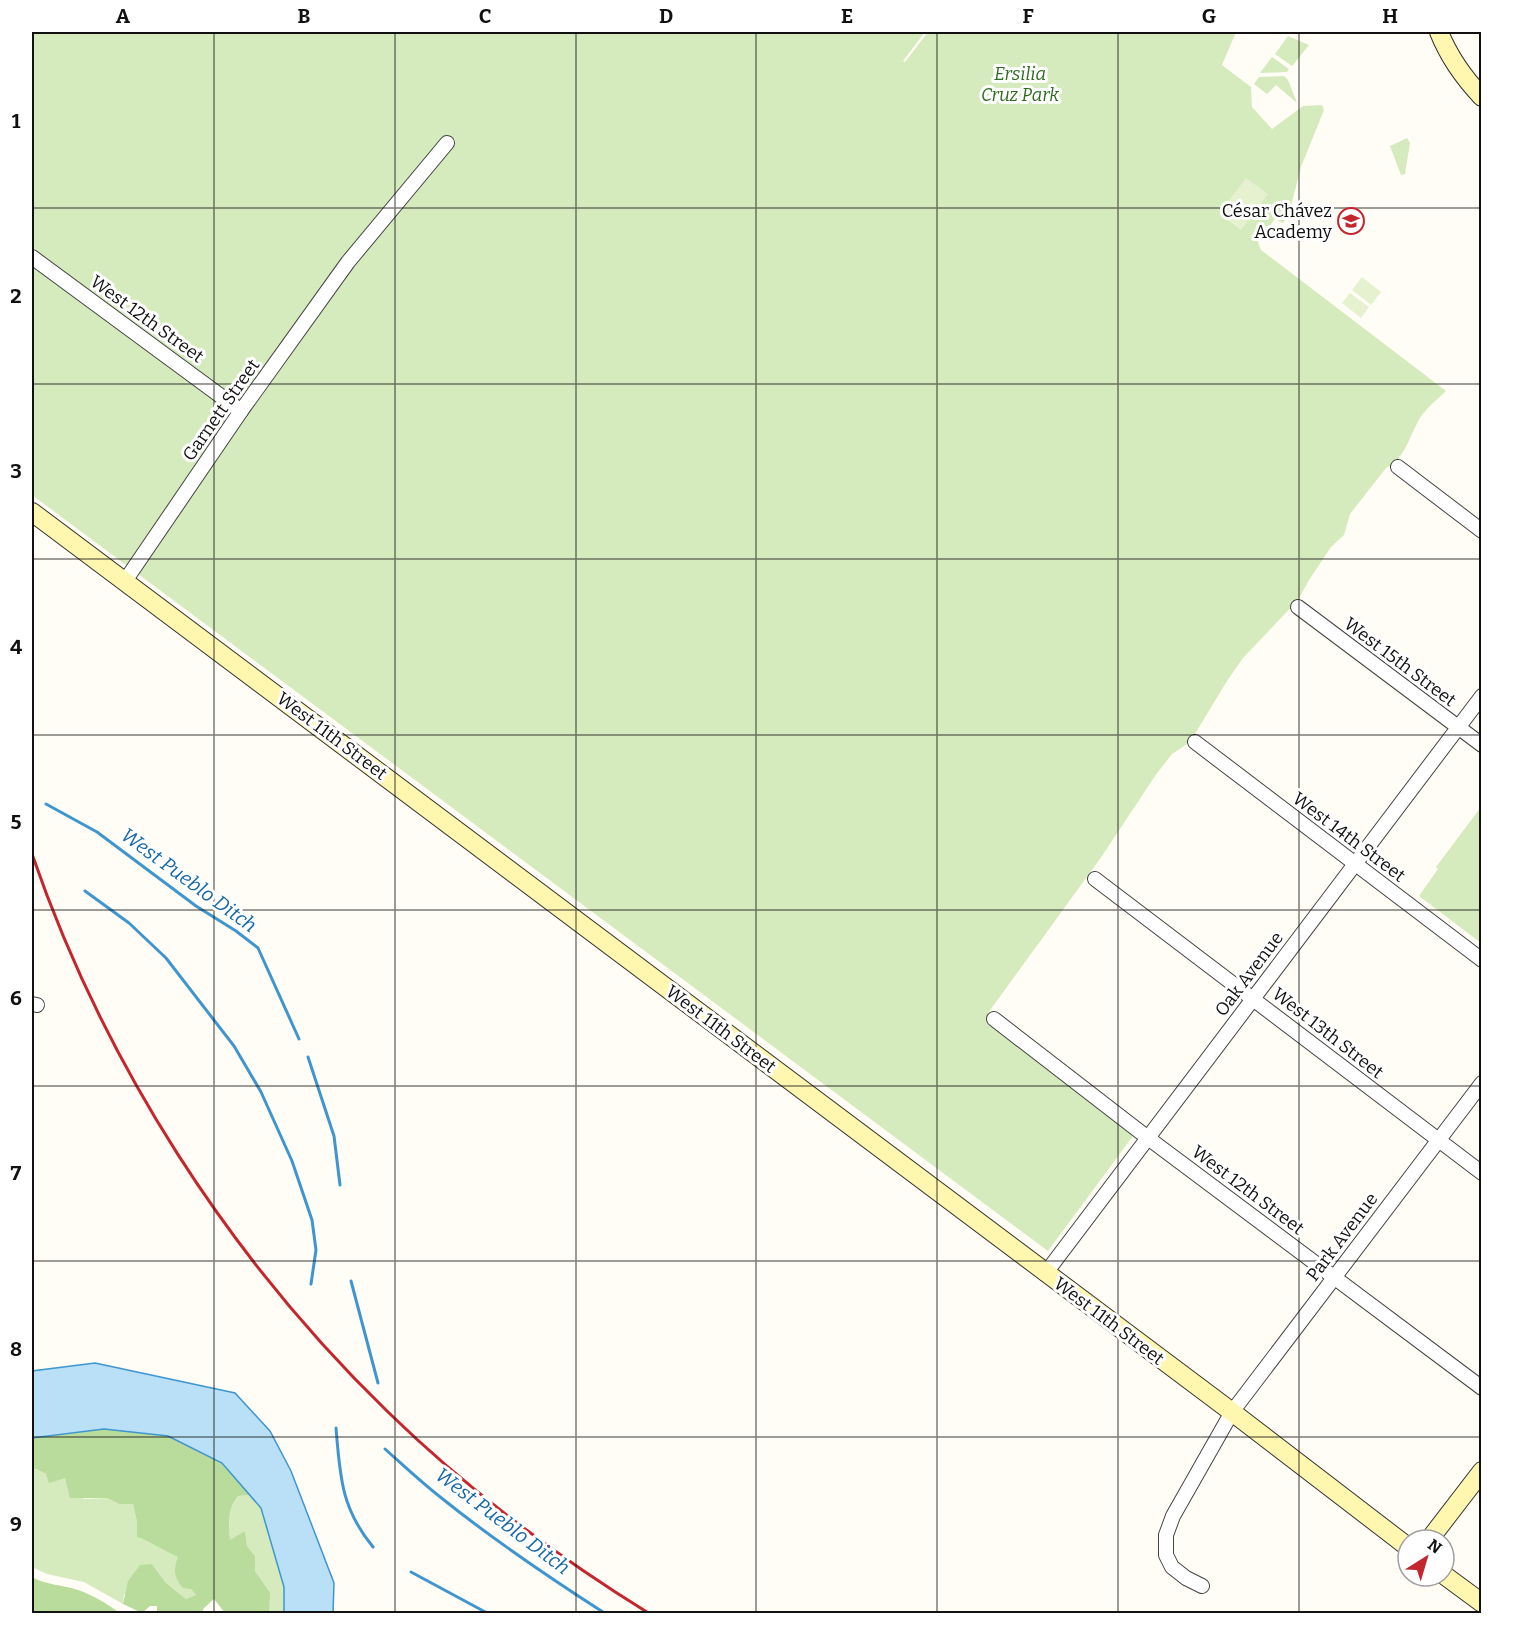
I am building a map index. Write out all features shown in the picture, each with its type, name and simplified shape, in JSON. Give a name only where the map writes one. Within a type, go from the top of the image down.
[{"type":"street","points":[[1439,32],[1457,68],[1482,97]]},
{"type":"street","name":"Garnett Street","points":[[125,581],[241,411],[348,262],[447,143]]},
{"type":"street","name":"West 12th Street","points":[[32,256],[241,411]]},
{"type":"street","points":[[1398,467],[1482,531]]},
{"type":"street","name":"West 11th Street","points":[[32,512],[1232,1412],[1396,1538]]},
{"type":"street","name":"West 15th Street","points":[[1298,607],[1482,745]]},
{"type":"street","name":"Oak Avenue","points":[[1045,1274],[1482,696]]},
{"type":"street","name":"West 14th Street","points":[[1195,742],[1482,960]]},
{"type":"street","name":"West 13th Street","points":[[1095,879],[1482,1173]]},
{"type":"street","name":"West 12th Street","points":[[994,1019],[1148,1138],[1482,1388]]},
{"type":"street","name":"Park Avenue","points":[[1202,1586],[1186,1578],[1172,1567],[1166,1555],[1166,1535],[1173,1516],[1232,1412],[1482,1083]]},
{"type":"street","points":[[1438,1528],[1482,1472]]},
{"type":"street","points":[[1456,1584],[1482,1603]]},
{"type":"green space","name":"Ersilia Cruz Park","points":[[32,32],[925,32],[903,61],[905,62],[928,32],[1236,32],[1222,65],[1251,87],[1252,107],[1272,129],[1303,106],[1322,105],[1324,110],[1301,167],[1289,214],[1283,223],[1275,219],[1258,242],[1261,250],[1446,391],[1423,414],[1403,453],[1386,468],[1350,514],[1344,535],[1331,547],[1298,600],[1243,658],[1190,742],[1172,754],[1155,776],[1102,856],[988,1013],[990,1024],[1133,1136],[1048,1251],[32,495]]},
{"type":"green space","points":[[1288,36],[1309,45],[1292,66],[1275,54]]},
{"type":"green space","points":[[1272,57],[1289,69],[1287,72],[1260,73]]},
{"type":"green space","points":[[1284,76],[1288,80],[1297,103],[1276,85],[1267,94],[1254,84],[1259,77]]},
{"type":"green space","points":[[1407,138],[1410,143],[1405,174],[1401,175],[1390,146]]},
{"type":"green space","points":[[1246,178],[1268,194],[1241,230],[1219,214]]},
{"type":"green space","points":[[1362,277],[1381,292],[1371,305],[1352,290]]},
{"type":"green space","points":[[1350,293],[1369,307],[1361,318],[1342,303]]},
{"type":"green space","points":[[1481,807],[1481,943],[1419,896],[1438,869],[1436,867]]},
{"type":"green space","points":[[104,1429],[168,1436],[222,1463],[250,1495],[238,1496],[234,1501],[229,1517],[230,1540],[245,1531],[247,1546],[255,1556],[255,1571],[270,1593],[269,1613],[225,1613],[214,1599],[201,1613],[157,1613],[157,1606],[150,1606],[142,1613],[123,1604],[128,1581],[140,1565],[152,1564],[166,1583],[186,1599],[196,1595],[191,1589],[183,1588],[176,1577],[175,1565],[178,1557],[137,1537],[137,1522],[133,1504],[119,1504],[107,1498],[70,1498],[65,1478],[49,1483],[46,1474],[32,1467],[32,1438]]},
{"type":"green space","points":[[32,1467],[46,1474],[65,1477],[84,1499],[107,1498],[119,1504],[133,1504],[137,1522],[137,1537],[178,1557],[191,1589],[196,1595],[186,1599],[166,1583],[152,1564],[124,1595],[123,1604],[84,1582],[47,1574],[32,1567]]},
{"type":"green space","points":[[250,1495],[261,1508],[284,1587],[284,1613],[269,1613],[269,1593],[255,1571],[255,1556],[247,1546],[245,1531],[230,1541],[230,1517],[234,1501],[238,1496]]},
{"type":"green space","points":[[32,1577],[84,1592],[120,1613],[32,1613]]},
{"type":"water","points":[[95,1363],[235,1393],[270,1431],[291,1471],[334,1583],[333,1613],[284,1613],[284,1587],[261,1508],[222,1463],[168,1436],[104,1429],[32,1438],[32,1371]]},
{"type":"waterway","name":"West Pueblo Ditch","points":[[46,804],[97,832],[196,906],[258,948],[299,1039]]},
{"type":"waterway","points":[[85,891],[129,923],[166,958],[234,1046],[261,1092],[292,1161],[312,1220],[316,1250],[311,1284]]},
{"type":"waterway","name":"West Pueblo Ditch","points":[[308,1057],[334,1136],[340,1185]]},
{"type":"waterway","name":"West Pueblo Ditch","points":[[351,1281],[378,1383]]},
{"type":"waterway","points":[[336,1428],[341,1476],[348,1505],[362,1533],[373,1547]]},
{"type":"waterway","name":"West Pueblo Ditch","points":[[385,1449],[429,1488],[483,1530],[606,1614]]},
{"type":"waterway","points":[[411,1572],[489,1614]]},
{"type":"railway","points":[[32,854],[61,932],[134,1082],[177,1154],[224,1223],[275,1289],[330,1352],[388,1412],[449,1468],[547,1545],[650,1614]]},
{"type":"place","name":"César Chávez Academy","points":[[1351,221]]}]
